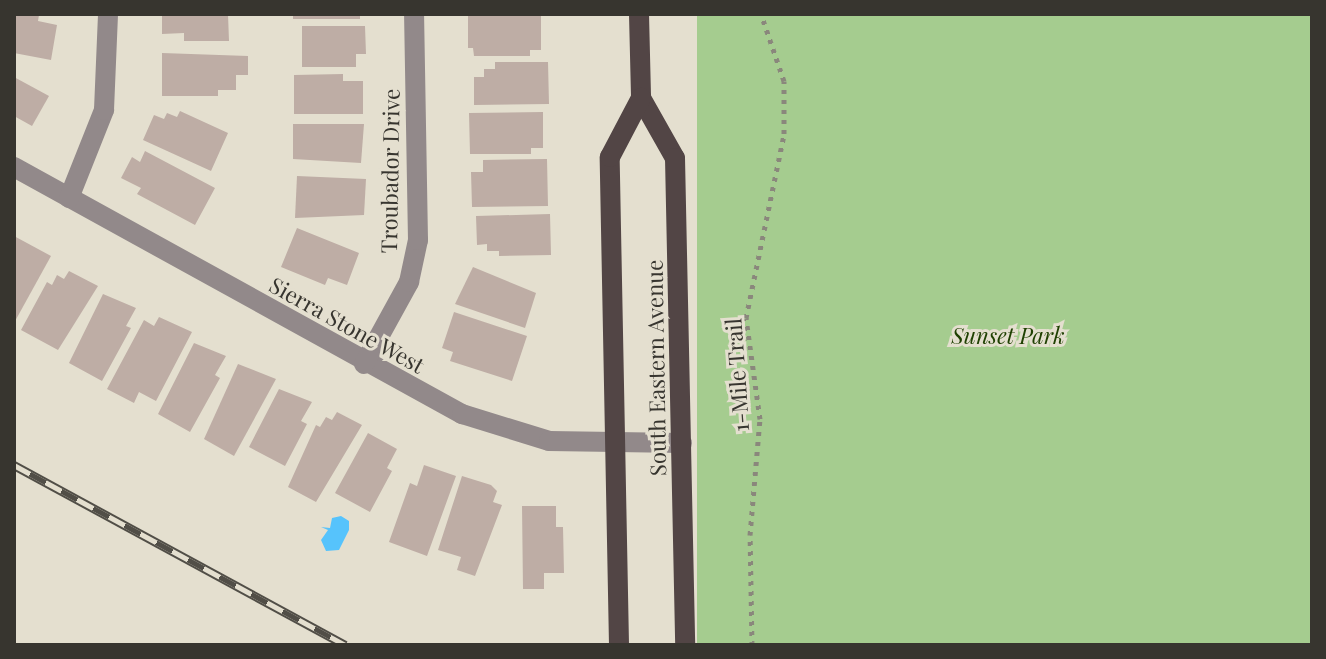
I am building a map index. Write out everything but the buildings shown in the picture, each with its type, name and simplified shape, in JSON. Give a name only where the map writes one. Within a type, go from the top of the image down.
[{"type":"main road","name":"South Eastern Avenue","points":[[639,14],[641,98],[675,158],[685,645]]},
{"type":"main road","name":"South Eastern Avenue","points":[[619,645],[610,157],[641,98]]},
{"type":"street","points":[[69,198],[104,110],[108,14]]},
{"type":"street","name":"Troubador Drive","points":[[364,364],[409,282],[418,240],[414,14]]},
{"type":"street","name":"Sierra Stone West","points":[[14,167],[364,364],[508,432],[582,445],[682,443]]},
{"type":"path","name":"1-Mile Trail","points":[[752,645],[750,535],[760,419],[746,318],[784,134],[784,81],[761,14]]},
{"type":"green space","name":"Sunset Park","points":[[697,14],[1312,14],[1312,645],[697,645]]},
{"type":"water","points":[[341,516],[349,521],[349,530],[339,550],[326,551],[321,540],[328,530],[321,527],[330,528],[332,518]]},
{"type":"railway","points":[[14,465],[345,645]]}]
